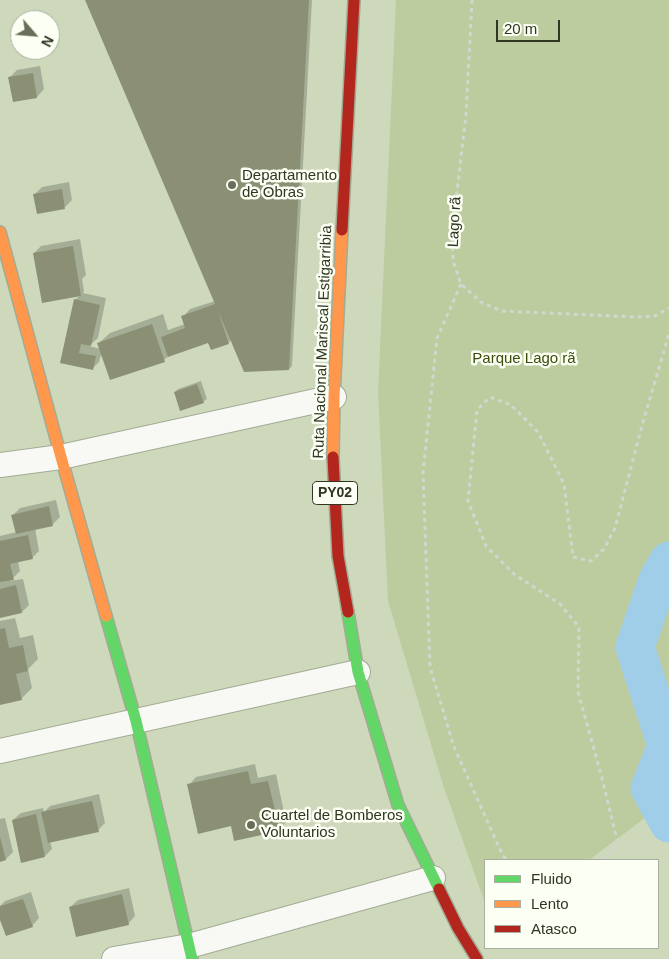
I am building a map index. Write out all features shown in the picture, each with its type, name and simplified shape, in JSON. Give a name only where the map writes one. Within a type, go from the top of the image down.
[{"type":"main road","name":"Ruta Nacional Mariscal Estigarribia","points":[[354,0],[334,397],[333,457],[338,556],[358,672],[398,805],[458,928],[476,959]]},
{"type":"main road","points":[[0,232],[61,457],[136,721],[191,952]]},
{"type":"street","points":[[0,465],[61,457],[334,397]]},
{"type":"street","points":[[0,751],[358,672]]},
{"type":"street","points":[[114,959],[191,952],[434,878]]},
{"type":"path","name":"Lago rã","points":[[461,284],[454,261],[452,233],[466,115],[472,0]]},
{"type":"path","points":[[507,859],[503,856],[454,747],[430,668],[423,474],[437,338],[461,284],[482,303],[502,311],[636,317],[656,316],[669,308]]},
{"type":"path","points":[[603,859],[618,844],[578,692],[579,627],[560,604],[514,574],[486,546],[468,501],[477,410],[490,396],[511,405],[538,432],[564,484],[573,557],[591,561],[604,549],[615,528],[669,334]]},
{"type":"green space","name":"Parque Lago rã","points":[[396,0],[669,0],[669,800],[590,859],[484,859],[484,900],[444,788],[388,601],[378,392]]},
{"type":"building","name":"Departamento de Obras","points":[[85,0],[309,0],[289,370],[244,372],[218,311],[229,344],[211,350],[208,343],[168,357],[161,337],[185,328],[181,316],[215,304]]},
{"type":"building","points":[[33,73],[37,98],[13,102],[8,77]]},
{"type":"building","points":[[62,189],[65,209],[37,214],[33,194]]},
{"type":"building","points":[[73,246],[81,296],[42,303],[33,253]]},
{"type":"building","points":[[74,299],[100,305],[91,346],[81,344],[79,353],[96,356],[93,370],[60,363]]},
{"type":"building","points":[[152,324],[165,362],[110,380],[97,343]]},
{"type":"building","points":[[197,384],[204,403],[180,411],[174,392]]},
{"type":"building","points":[[49,506],[53,526],[16,534],[11,515]]},
{"type":"building","points":[[28,535],[33,559],[10,564],[14,580],[0,582],[0,541]]},
{"type":"building","points":[[16,585],[22,613],[0,618],[0,589]]},
{"type":"building","points":[[5,628],[9,648],[23,645],[28,671],[16,674],[22,700],[0,705],[0,629]]},
{"type":"building","points":[[248,771],[251,784],[268,781],[280,831],[234,841],[231,826],[198,834],[187,784]]},
{"type":"building","points":[[92,801],[99,832],[48,843],[41,812]]},
{"type":"building","points":[[36,814],[45,857],[21,863],[12,820]]},
{"type":"building","points":[[0,837],[6,860],[0,862]]},
{"type":"building","points":[[122,894],[129,925],[76,937],[69,907]]},
{"type":"building","points":[[23,899],[33,927],[6,936],[0,920],[0,906]]},
{"type":"waterway","points":[[669,561],[658,580],[635,647],[667,746],[650,788],[669,823]]},
{"type":"traffic: fast","points":[[348,612],[358,672],[398,805],[439,889]]},
{"type":"traffic: fast","points":[[106,616],[136,721],[192,959]]},
{"type":"traffic: slow","points":[[333,457],[342,230]]},
{"type":"traffic: slow","points":[[0,232],[106,616]]},
{"type":"traffic: jam","points":[[342,230],[354,0]]},
{"type":"traffic: jam","points":[[333,457],[338,556],[348,612]]},
{"type":"traffic: jam","points":[[439,889],[458,928],[477,959]]},
{"type":"place","name":"Departamento de Obras","points":[[232,185]]},
{"type":"place","name":"Cuartel de Bomberos Voluntarios","points":[[251,825]]}]
